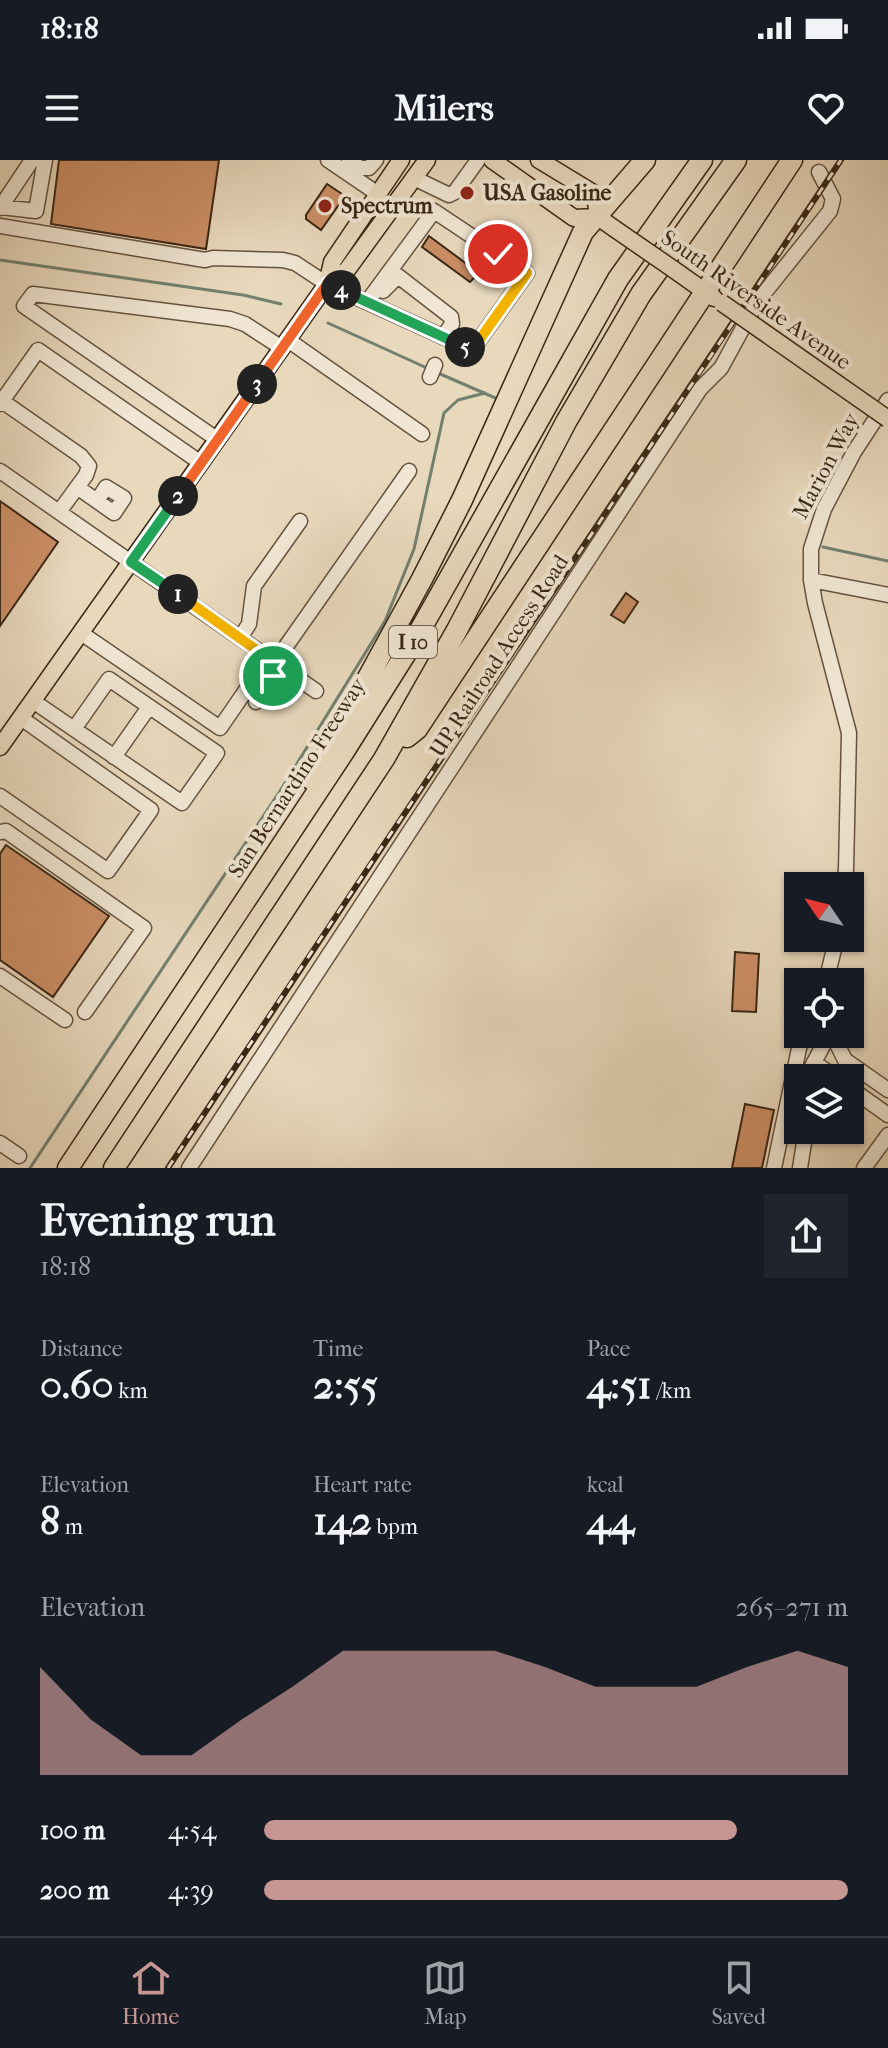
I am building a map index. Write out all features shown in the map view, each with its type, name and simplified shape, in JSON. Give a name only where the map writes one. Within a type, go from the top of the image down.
[{"type":"highway","points":[[277,852],[319,764],[422,579],[462,500],[567,262],[583,232],[607,223],[645,160]]},
{"type":"highway","name":"San Bernardino Freeway","points":[[68,1168],[418,634],[618,279],[702,160]]},
{"type":"highway","name":"I 10","points":[[114,1168],[384,759],[457,630],[562,429],[641,294],[736,160]]},
{"type":"highway","points":[[384,759],[417,729],[698,286],[792,160]]},
{"type":"main road","points":[[327,284],[332,262],[401,160]]},
{"type":"main road","points":[[0,747],[327,284],[347,270],[427,160]]},
{"type":"main road","name":"South Riverside Avenue","points":[[492,160],[574,218],[607,223],[888,419]]},
{"type":"main road","name":"South Riverside Avenue","points":[[539,160],[595,194],[607,223]]},
{"type":"street","points":[[32,160],[0,207],[36,211],[45,160]]},
{"type":"street","points":[[328,160],[378,194]]},
{"type":"street","points":[[349,160],[360,168],[369,168],[376,160]]},
{"type":"street","points":[[414,178],[449,195],[455,192],[478,160]]},
{"type":"street","name":"UP Railroad Access Road","points":[[189,1168],[700,389],[721,368],[757,302],[830,211],[833,199],[819,172]]},
{"type":"street","points":[[0,226],[205,260],[283,260],[295,263],[327,284],[472,350],[527,273],[434,211],[371,304]]},
{"type":"street","points":[[371,304],[398,276],[451,317],[452,324],[446,338]]},
{"type":"street","points":[[218,440],[24,306],[33,294],[230,319],[285,344],[422,434]]},
{"type":"street","points":[[59,512],[89,466],[81,456],[1,403],[38,350],[201,463]]},
{"type":"street","name":"Marion Way","points":[[844,872],[849,733],[811,580],[814,533],[854,452],[888,400]]},
{"type":"street","points":[[0,471],[316,691]]},
{"type":"street","points":[[81,633],[220,728],[274,662],[409,471]]},
{"type":"street","points":[[77,487],[97,501]]},
{"type":"street","points":[[240,638],[249,624],[254,586],[300,521]]},
{"type":"street","points":[[811,580],[888,595]]},
{"type":"street","points":[[256,702],[274,662]]},
{"type":"street","points":[[33,701],[182,803],[217,753],[109,679],[74,729]]},
{"type":"street","points":[[114,757],[149,707]]},
{"type":"street","points":[[0,796],[108,871],[151,810],[21,718]]},
{"type":"street","points":[[0,832],[6,831],[144,928],[85,1012]]},
{"type":"street","points":[[0,976],[65,1020]]},
{"type":"street","points":[[774,1168],[799,1048]]},
{"type":"street","points":[[817,1064],[814,1062],[825,1048]]},
{"type":"street","points":[[840,1048],[845,1060],[888,1090]]},
{"type":"street","points":[[864,1098],[888,1115]]},
{"type":"street","points":[[864,1168],[888,1135]]},
{"type":"street","points":[[0,1143],[19,1156]]},
{"type":"street","points":[[800,1168],[804,1144]]},
{"type":"building","points":[[59,160],[219,160],[206,249],[51,224]]},
{"type":"building","name":"Spectrum","points":[[327,184],[345,196],[321,230],[306,219],[306,215]]},
{"type":"building","points":[[429,236],[479,273],[470,282],[422,247]]},
{"type":"building","points":[[0,501],[58,542],[0,626]]},
{"type":"building","points":[[626,593],[638,602],[624,623],[611,615]]},
{"type":"building","points":[[6,845],[109,916],[53,997],[0,960],[0,854]]},
{"type":"building","points":[[735,952],[759,954],[756,1012],[732,1011]]},
{"type":"building","points":[[745,1104],[774,1110],[762,1168],[732,1168]]},
{"type":"waterway","points":[[0,260],[243,295],[281,304]]},
{"type":"waterway","points":[[328,323],[427,368]]},
{"type":"waterway","points":[[438,373],[500,400]]},
{"type":"waterway","points":[[30,1168],[280,791],[385,621],[414,549],[444,413],[458,400],[485,393]]},
{"type":"waterway","points":[[823,547],[888,561]]},
{"type":"railway","points":[[168,1168],[841,160]]},
{"type":"place","name":"USA Gasoline","points":[[467,193]]},
{"type":"place","name":"Spectrum","points":[[325,206]]},
{"type":"route","points":[[273,676],[279,666],[131,562],[327,284],[472,350],[527,273],[498,254]]}]
